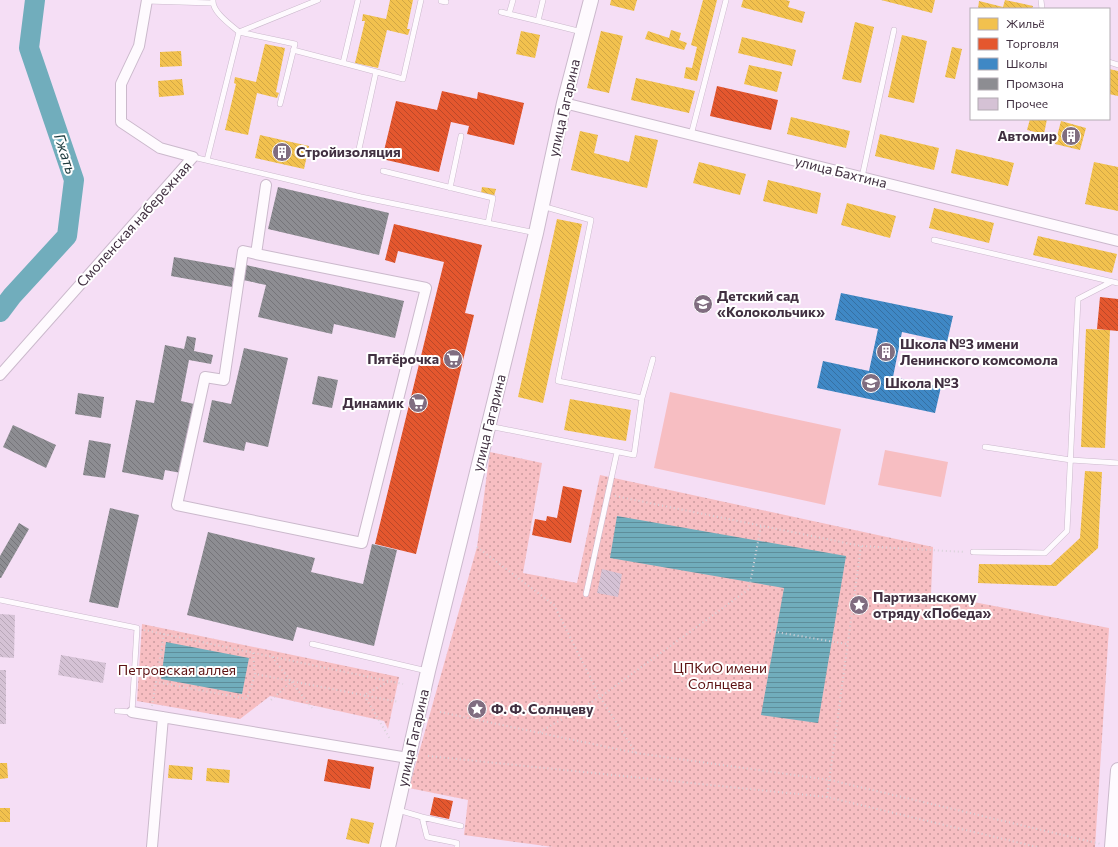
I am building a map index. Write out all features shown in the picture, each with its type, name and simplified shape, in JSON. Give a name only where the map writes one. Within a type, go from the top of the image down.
[{"type":"main road","name":"улица Гагарина","points":[[388,847],[428,671],[536,233],[564,103],[591,0]]},
{"type":"main road","points":[[1109,846],[1118,770]]},
{"type":"street","name":"Смоленская набережная","points":[[0,374],[193,157],[160,148],[121,122],[121,84],[139,46],[147,0]]},
{"type":"street","name":"улица Бахтина","points":[[564,103],[1118,241]]},
{"type":"street","points":[[256,254],[267,180]]},
{"type":"street","points":[[243,251],[256,254],[426,288],[362,543],[177,505],[206,377],[224,380],[243,251]]},
{"type":"street","points":[[132,712],[408,758]]},
{"type":"street","points":[[152,847],[163,718]]},
{"type":"lane","points":[[147,0],[212,1],[221,16],[239,32],[295,44],[280,104]]},
{"type":"lane","points":[[239,32],[318,0]]},
{"type":"lane","points":[[343,63],[358,0]]},
{"type":"lane","points":[[293,50],[403,79],[421,0]]},
{"type":"lane","points":[[509,14],[513,0]]},
{"type":"lane","points":[[538,21],[543,0]]},
{"type":"lane","points":[[691,135],[726,0]]},
{"type":"lane","points":[[501,12],[582,32]]},
{"type":"lane","points":[[862,177],[894,30]]},
{"type":"lane","points":[[207,160],[239,32]]},
{"type":"lane","points":[[359,149],[376,72]]},
{"type":"lane","points":[[450,188],[461,136]]},
{"type":"lane","points":[[193,157],[207,160],[267,180],[361,197],[536,233]]},
{"type":"lane","points":[[383,172],[493,198],[488,223]]},
{"type":"lane","points":[[542,206],[592,220],[558,381],[642,398]]},
{"type":"lane","points":[[934,240],[1118,283]]},
{"type":"lane","points":[[973,552],[1045,553],[1067,531],[1078,299],[1111,282]]},
{"type":"lane","points":[[488,426],[634,455],[642,398],[653,359]]},
{"type":"lane","points":[[985,447],[1071,460],[1118,463]]},
{"type":"lane","points":[[586,594],[617,452]]},
{"type":"lane","points":[[0,600],[137,628],[132,712],[117,711]]},
{"type":"lane","points":[[312,644],[428,671]]},
{"type":"lane","points":[[396,809],[461,826]]},
{"type":"lane","points":[[422,817],[427,837],[458,843],[457,847]]},
{"type":"path","points":[[608,494],[861,546],[973,552]]},
{"type":"path","points":[[539,733],[600,697],[749,588],[761,526]]},
{"type":"path","points":[[827,797],[861,546]]},
{"type":"path","points":[[477,547],[554,605],[600,697],[636,753]]},
{"type":"path","points":[[137,628],[403,684]]},
{"type":"path","points":[[770,631],[847,644]]},
{"type":"path","points":[[152,707],[164,634]]},
{"type":"path","points":[[156,682],[247,699],[255,674],[253,653]]},
{"type":"path","points":[[272,657],[312,708]]},
{"type":"path","points":[[255,674],[399,702]]},
{"type":"path","points":[[271,700],[292,682]]},
{"type":"path","points":[[364,694],[389,682]]},
{"type":"path","points":[[364,694],[390,739]]},
{"type":"path","points":[[440,712],[636,753],[830,780],[1109,846]]},
{"type":"path","points":[[428,756],[827,797],[1037,847]]},
{"type":"green space","points":[[670,392],[841,429],[825,505],[654,468]]},
{"type":"green space","points":[[885,450],[948,462],[941,497],[878,485]]},
{"type":"green space","name":"ЦПКиО имени Солнцева","points":[[490,452],[542,463],[523,573],[577,583],[600,475],[933,547],[931,594],[1109,628],[1095,847],[553,847],[464,835],[468,800],[409,788],[477,547]]},
{"type":"green space","name":"Петровская аллея","points":[[142,624],[399,677],[388,729],[384,721],[270,696],[240,719],[137,701]]},
{"type":"water","points":[[617,516],[846,556],[818,723],[761,715],[784,588],[610,558]]},
{"type":"water","points":[[166,642],[249,658],[242,694],[161,679]]},
{"type":"building: Жильё","points":[[390,0],[413,0],[407,29],[410,29],[408,35],[387,30],[378,68],[355,63],[365,21],[362,21],[363,14],[386,19]]},
{"type":"building: Жильё","points":[[611,0],[637,0],[634,11],[610,5]]},
{"type":"building: Жильё","points":[[703,0],[717,0],[697,81],[684,78],[686,67],[692,68],[697,47],[691,45]]},
{"type":"building: Жильё","points":[[743,0],[790,1],[788,7],[805,12],[802,23],[741,7]]},
{"type":"building: Жильё","points":[[881,0],[935,0],[932,13]]},
{"type":"building: Жильё","points":[[1005,0],[1033,6],[1032,8],[978,8],[979,1],[1003,7]]},
{"type":"building: Жильё","points":[[855,22],[874,27],[861,83],[842,79]]},
{"type":"building: Жильё","points":[[671,30],[681,33],[679,40],[687,43],[684,50],[645,39],[648,31],[669,38]]},
{"type":"building: Жильё","points":[[521,31],[540,35],[535,58],[516,54]]},
{"type":"building: Жильё","points":[[601,31],[623,36],[609,93],[587,88]]},
{"type":"building: Жильё","points":[[902,35],[927,41],[914,103],[888,97]]},
{"type":"building: Жильё","points":[[742,37],[796,50],[792,66],[738,53]]},
{"type":"building: Жильё","points":[[265,44],[285,48],[276,92],[279,93],[277,98],[257,93],[248,135],[225,130],[236,84],[234,83],[235,77],[256,82]]},
{"type":"building: Жильё","points":[[952,47],[962,49],[955,79],[945,77]]},
{"type":"building: Жильё","points":[[181,51],[182,66],[160,67],[160,52]]},
{"type":"building: Жильё","points":[[749,65],[782,72],[777,92],[744,84]]},
{"type":"building: Жильё","points":[[1110,69],[1118,71],[1118,96],[1110,94]]},
{"type":"building: Жильё","points":[[636,78],[695,91],[689,113],[631,100]]},
{"type":"building: Жильё","points":[[182,79],[184,95],[159,97],[158,81]]},
{"type":"building: Жильё","points":[[791,117],[850,131],[846,148],[787,134]]},
{"type":"building: Жильё","points":[[1030,120],[1047,120],[1044,134],[1027,130]]},
{"type":"building: Жильё","name":"Автомир","points":[[1061,121],[1086,128],[1080,150],[1055,144]]},
{"type":"building: Жильё","points":[[580,131],[598,135],[594,153],[629,162],[635,135],[658,140],[647,188],[571,170]]},
{"type":"building: Жильё","points":[[880,134],[939,148],[934,170],[875,156]]},
{"type":"building: Жильё","name":"Стройизоляция","points":[[260,135],[309,146],[304,169],[255,158]]},
{"type":"building: Жильё","points":[[956,149],[1014,163],[1008,186],[951,173]]},
{"type":"building: Жильё","points":[[699,162],[746,174],[740,195],[693,183]]},
{"type":"building: Жильё","points":[[1094,162],[1118,167],[1118,211],[1085,204]]},
{"type":"building: Жильё","points":[[768,180],[821,193],[817,214],[763,201]]},
{"type":"building: Жильё","points":[[482,187],[496,189],[494,196],[481,193]]},
{"type":"building: Жильё","points":[[847,203],[896,216],[890,238],[841,225]]},
{"type":"building: Жильё","points":[[934,208],[994,223],[989,243],[929,228]]},
{"type":"building: Жильё","points":[[557,219],[582,224],[543,403],[518,397]]},
{"type":"building: Жильё","points":[[1038,236],[1117,254],[1112,273],[1033,255]]},
{"type":"building: Жильё","points":[[1086,329],[1110,330],[1105,448],[1081,447]]},
{"type":"building: Жильё","points":[[570,399],[631,410],[626,441],[564,430]]},
{"type":"building: Жильё","points":[[1085,471],[1102,472],[1098,548],[1056,586],[978,583],[979,564],[1051,565],[1080,538]]},
{"type":"building: Жильё","points":[[0,763],[7,763],[8,778],[0,779]]},
{"type":"building: Жильё","points":[[169,765],[193,767],[192,780],[168,778]]},
{"type":"building: Жильё","points":[[207,768],[230,770],[229,783],[206,781]]},
{"type":"building: Жильё","points":[[0,808],[10,808],[10,822],[0,822]]},
{"type":"building: Жильё","points":[[351,818],[374,823],[369,844],[346,839]]},
{"type":"building: Торговля","points":[[717,86],[778,100],[771,130],[710,116]]},
{"type":"building: Торговля","points":[[442,91],[477,99],[478,92],[524,103],[514,145],[467,134],[469,126],[451,122],[439,172],[382,159],[396,101],[437,110]]},
{"type":"building: Торговля","points":[[394,224],[482,245],[465,313],[474,315],[416,554],[375,544],[444,262],[398,251],[395,263],[385,260]]},
{"type":"building: Торговля","points":[[1100,297],[1118,299],[1118,331],[1097,329]]},
{"type":"building: Торговля","points":[[563,486],[582,490],[571,543],[532,535],[535,519],[546,521],[547,516],[557,518]]},
{"type":"building: Торговля","points":[[328,759],[374,767],[370,789],[324,781]]},
{"type":"building: Торговля","points":[[434,797],[453,801],[449,819],[430,815]]},
{"type":"building: Школы","name":"Школа №3 имени Ленинского комсомола","points":[[841,293],[953,316],[947,342],[902,332],[893,377],[941,387],[935,413],[817,388],[823,361],[869,371],[878,329],[835,320]]},
{"type":"building: Промзона","points":[[278,187],[389,213],[379,255],[268,229]]},
{"type":"building: Промзона","points":[[174,257],[235,268],[232,287],[171,276]]},
{"type":"building: Промзона","points":[[246,265],[404,301],[395,338],[334,324],[332,334],[258,317],[266,285],[243,280]]},
{"type":"building: Промзона","points":[[187,336],[196,338],[194,351],[213,355],[211,364],[189,360],[181,401],[194,404],[181,473],[165,470],[163,480],[122,472],[136,400],[154,403],[165,345],[184,349]]},
{"type":"building: Промзона","points":[[244,348],[288,358],[268,447],[246,442],[244,451],[203,442],[212,400],[231,404]]},
{"type":"building: Промзона","points":[[318,376],[338,380],[332,408],[312,404]]},
{"type":"building: Промзона","points":[[78,393],[104,397],[101,418],[75,414]]},
{"type":"building: Промзона","points":[[13,425],[56,445],[46,468],[3,447]]},
{"type":"building: Промзона","points":[[89,440],[111,444],[105,478],[83,475]]},
{"type":"building: Промзона","points":[[110,508],[139,515],[118,608],[89,602]]},
{"type":"building: Промзона","points":[[19,523],[29,529],[0,578],[0,556]]},
{"type":"building: Промзона","points":[[208,532],[315,558],[311,572],[363,584],[372,544],[397,550],[374,646],[297,627],[293,641],[187,615]]},
{"type":"building: Прочее","points":[[602,569],[622,574],[618,597],[597,593]]},
{"type":"building: Прочее","points":[[0,614],[15,615],[14,658],[0,657]]},
{"type":"building: Прочее","points":[[61,655],[106,663],[103,683],[58,675]]},
{"type":"building: Прочее","points":[[0,670],[6,670],[6,724],[0,724]]},
{"type":"waterway","name":"Гжать","points":[[0,312],[12,296],[67,236],[74,180],[29,48],[35,0]]},
{"type":"place","name":"Автомир","points":[[1071,136]]},
{"type":"place","name":"Стройизоляция","points":[[282,152]]},
{"type":"place","name":"Детский сад «Колокольчик»","points":[[703,304]]},
{"type":"place","name":"Школа №3 имени Ленинского комсомола","points":[[886,352]]},
{"type":"place","name":"Пятёрочка","points":[[453,359]]},
{"type":"place","name":"Школа №3","points":[[871,383]]},
{"type":"place","name":"Динамик","points":[[418,403]]},
{"type":"place","name":"Партизанскому отряду «Победа»","points":[[859,605]]},
{"type":"place","name":"Ф. Ф. Солнцеву","points":[[477,709]]}]
